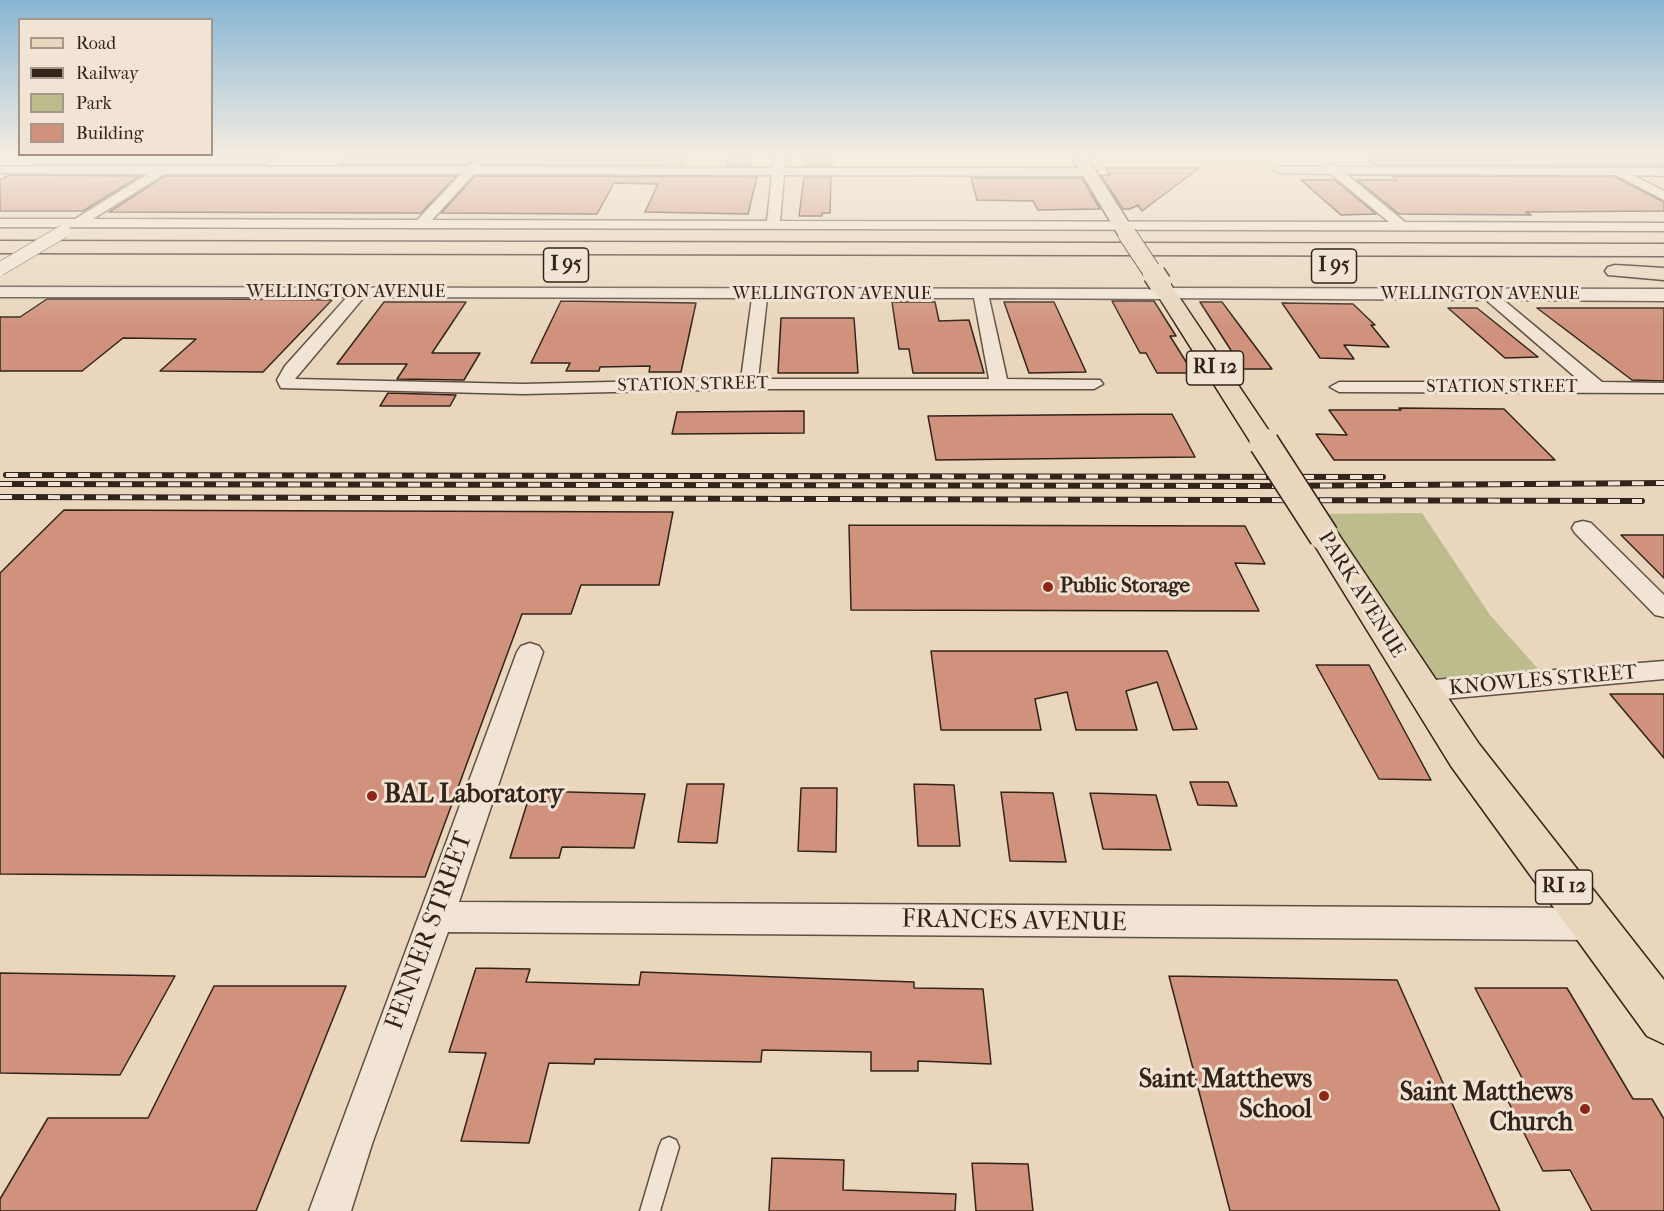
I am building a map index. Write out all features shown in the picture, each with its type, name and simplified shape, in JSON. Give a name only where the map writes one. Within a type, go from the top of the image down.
[{"type":"main road","name":"PARK AVENUE","points":[[1115,214],[1422,691],[1465,754],[1664,1019]]},
{"type":"main road","points":[[763,249],[1664,237]]},
{"type":"main road","name":"I 95","points":[[0,247],[1664,250]]},
{"type":"main road","name":"I 95","points":[[0,264],[1664,267]]},
{"type":"main road","points":[[1535,267],[1664,273]]},
{"type":"street","points":[[0,269],[93,214]]},
{"type":"street","points":[[421,224],[431,214]]},
{"type":"street","points":[[773,224],[774,214]]},
{"type":"street","points":[[1386,214],[1401,226]]},
{"type":"street","points":[[0,223],[773,224],[1125,229],[1401,226],[1664,227]]},
{"type":"street","name":"WELLINGTON AVENUE","points":[[0,292],[981,295],[1163,289],[1490,296],[1664,295]]},
{"type":"street","name":"STATION STREET","points":[[359,293],[291,370],[286,380],[287,384],[523,389],[748,384],[1094,384]]},
{"type":"street","points":[[748,384],[760,295]]},
{"type":"street","points":[[981,295],[999,385]]},
{"type":"street","points":[[1490,296],[1598,388]]},
{"type":"street","name":"STATION STREET","points":[[1339,387],[1664,388]]},
{"type":"street","points":[[1584,528],[1664,609]]},
{"type":"street","name":"FENNER STREET","points":[[330,1211],[352,1144],[437,917],[530,651]]},
{"type":"street","name":"KNOWLES STREET","points":[[1422,691],[1664,670]]},
{"type":"street","name":"FRANCES AVENUE","points":[[437,917],[1102,924],[1592,924]]},
{"type":"lane","points":[[650,1211],[669,1147]]},
{"type":"green space","points":[[1422,513],[1490,615],[1554,687],[1426,699],[1308,514]]},
{"type":"building","points":[[799,214],[822,214],[822,216],[799,216]]},
{"type":"building","points":[[1339,214],[1376,214],[1341,215]]},
{"type":"building","points":[[1399,214],[1529,214],[1531,215]]},
{"type":"building","points":[[47,299],[332,300],[263,372],[160,371],[196,339],[123,338],[82,371],[0,371],[0,317],[20,317]]},
{"type":"building","points":[[561,301],[696,303],[681,372],[649,372],[650,366],[600,367],[599,371],[566,371],[570,363],[531,363]]},
{"type":"building","points":[[1112,301],[1154,301],[1176,336],[1170,336],[1193,373],[1157,373],[1146,353],[1140,353]]},
{"type":"building","points":[[384,302],[466,302],[432,353],[480,353],[464,380],[397,379],[407,364],[337,364]]},
{"type":"building","points":[[892,302],[935,302],[939,321],[969,320],[984,373],[913,373],[909,349],[899,349]]},
{"type":"building","points":[[1004,302],[1054,302],[1086,372],[1029,373]]},
{"type":"building","points":[[1200,302],[1222,302],[1272,369],[1243,369]]},
{"type":"building","points":[[1282,303],[1353,304],[1375,325],[1371,325],[1389,347],[1344,345],[1354,359],[1320,358]]},
{"type":"building","points":[[1448,308],[1477,308],[1538,357],[1505,358]]},
{"type":"building","points":[[1537,308],[1664,308],[1664,381],[1632,380]]},
{"type":"building","points":[[781,318],[854,318],[858,373],[778,373]]},
{"type":"building","points":[[388,393],[456,395],[450,406],[380,406]]},
{"type":"building","points":[[1399,408],[1504,409],[1555,460],[1334,460],[1316,434],[1347,435],[1329,410],[1401,410]]},
{"type":"building","points":[[804,411],[804,433],[672,434],[677,412]]},
{"type":"building","points":[[1172,414],[1195,457],[936,460],[928,416]]},
{"type":"building","points":[[64,510],[673,512],[659,585],[581,585],[571,614],[522,614],[425,877],[0,874],[0,573]]},
{"type":"building","name":"Public Storage","points":[[849,525],[1245,526],[1265,564],[1235,563],[1259,611],[851,610]]},
{"type":"building","points":[[1621,535],[1664,535],[1664,578]]},
{"type":"building","points":[[931,651],[1167,651],[1197,729],[1173,730],[1157,682],[1126,691],[1137,730],[1076,730],[1067,692],[1035,699],[1041,730],[941,730]]},
{"type":"building","points":[[1316,665],[1369,665],[1431,780],[1379,779]]},
{"type":"building","points":[[1610,694],[1664,694],[1664,758]]},
{"type":"building","points":[[1190,782],[1228,782],[1237,806],[1198,805]]},
{"type":"building","points":[[687,784],[724,784],[717,843],[678,842]]},
{"type":"building","points":[[914,784],[954,785],[960,846],[918,846]]},
{"type":"building","points":[[801,788],[837,788],[836,852],[798,851]]},
{"type":"building","points":[[531,791],[645,794],[634,848],[562,847],[559,858],[510,858]]},
{"type":"building","points":[[1001,792],[1053,793],[1066,862],[1010,861]]},
{"type":"building","points":[[1090,793],[1156,795],[1171,850],[1103,849]]},
{"type":"building","points":[[476,968],[530,969],[526,982],[639,985],[641,972],[914,982],[914,988],[983,989],[991,1064],[918,1061],[918,1071],[871,1071],[871,1052],[762,1050],[761,1062],[595,1059],[594,1064],[549,1063],[529,1143],[461,1141],[486,1053],[449,1052]]},
{"type":"building","points":[[0,973],[175,976],[120,1075],[0,1073]]},
{"type":"building","name":"Saint Matthews School","points":[[1169,976],[1397,980],[1500,1211],[1230,1211]]},
{"type":"building","points":[[214,986],[346,986],[256,1211],[0,1211],[0,1199],[48,1118],[148,1118]]},
{"type":"building","name":"Saint Matthews Church","points":[[1475,988],[1567,988],[1633,1099],[1652,1099],[1664,1119],[1664,1211],[1592,1211],[1570,1170],[1543,1171],[1507,1099],[1533,1099]]},
{"type":"building","points":[[772,1158],[844,1160],[843,1190],[956,1194],[955,1211],[769,1211]]},
{"type":"building","points":[[972,1163],[1028,1164],[1033,1211],[976,1211]]},
{"type":"railway","points":[[6,475],[1383,477]]},
{"type":"railway","points":[[0,484],[1264,486],[1664,483]]},
{"type":"railway","points":[[0,497],[1642,501]]},
{"type":"place","name":"Public Storage","points":[[1048,587]]},
{"type":"place","name":"BAL Laboratory","points":[[372,796]]},
{"type":"place","name":"Saint Matthews School","points":[[1324,1096]]},
{"type":"place","name":"Saint Matthews Church","points":[[1585,1109]]}]
